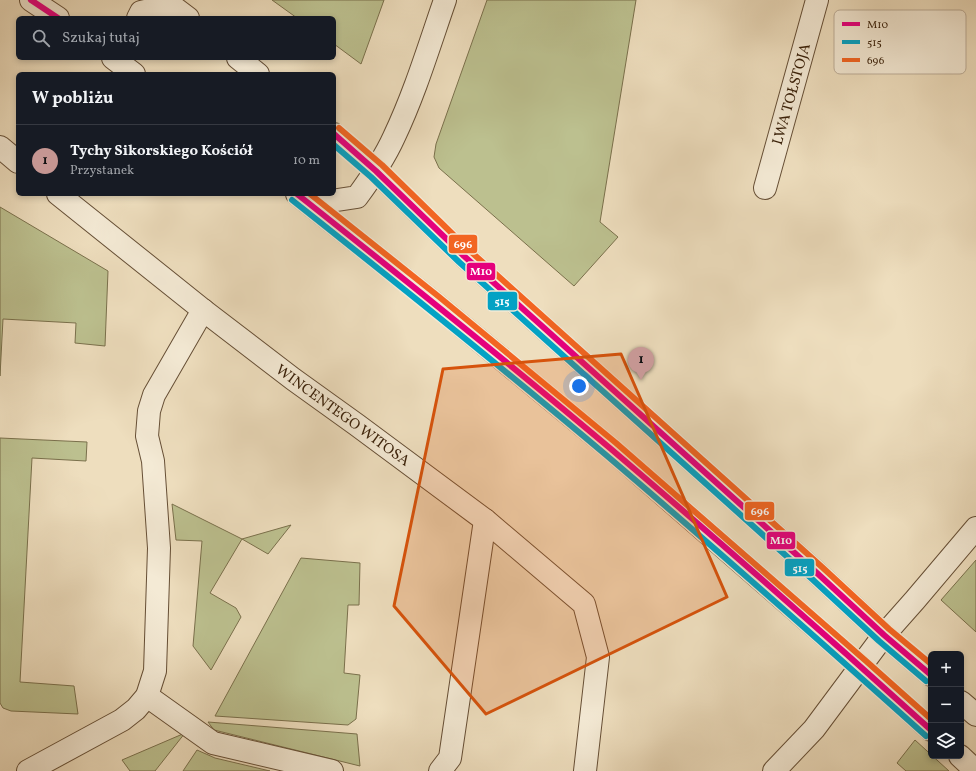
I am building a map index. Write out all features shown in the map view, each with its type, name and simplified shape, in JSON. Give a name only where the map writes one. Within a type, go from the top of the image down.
[{"type":"street","points":[[31,0],[55,16]]},
{"type":"street","points":[[304,199],[358,197],[376,171],[394,138],[412,96],[445,0]]},
{"type":"street","name":"LWA TOŁSTOJA","points":[[764,188],[817,0]]},
{"type":"street","points":[[139,16],[141,12],[174,8]]},
{"type":"street","points":[[240,60],[256,72]]},
{"type":"street","points":[[336,136],[376,171],[464,256],[884,635],[928,672]]},
{"type":"street","points":[[0,148],[16,160]]},
{"type":"street","name":"WINCENTEGO WITOSA","points":[[60,196],[203,310],[292,378],[358,425],[485,520],[584,604],[598,657],[585,771]]},
{"type":"street","points":[[304,199],[433,302],[611,449],[928,727]]},
{"type":"street","points":[[28,771],[122,720],[136,709],[147,696],[155,671],[159,548],[153,462],[147,436],[147,419],[154,395],[203,310]]},
{"type":"street","points":[[440,771],[450,758],[485,520]]},
{"type":"street","points":[[774,771],[814,729],[884,635],[976,528]]},
{"type":"street","points":[[147,696],[213,743],[332,771]]},
{"type":"street","points":[[964,705],[976,715]]},
{"type":"street","points":[[963,759],[976,771]]},
{"type":"highlighted area","points":[[621,354],[727,597],[486,714],[394,606],[443,369]]},
{"type":"green space","points":[[272,0],[384,0],[361,64],[336,45],[336,16],[294,16]]},
{"type":"green space","points":[[487,0],[636,0],[600,222],[618,237],[574,286],[439,168],[434,157],[436,144]]},
{"type":"green space","points":[[0,207],[108,271],[105,346],[75,343],[76,323],[3,319],[0,376]]},
{"type":"green space","points":[[0,438],[87,442],[86,461],[32,458],[20,682],[74,686],[78,714],[11,711],[3,708],[0,703]]},
{"type":"green space","points":[[172,504],[242,539],[210,593],[236,608],[241,617],[211,670],[193,646],[202,541],[176,540]]},
{"type":"green space","points":[[291,525],[268,554],[242,539]]},
{"type":"green space","points":[[301,558],[360,563],[359,605],[348,605],[344,673],[360,675],[356,719],[348,725],[215,716]]},
{"type":"green space","points":[[976,560],[976,632],[941,600]]},
{"type":"green space","points":[[208,722],[357,734],[360,766],[214,730]]},
{"type":"green space","points":[[185,733],[155,771],[130,771],[122,760]]},
{"type":"green space","points":[[915,740],[928,752],[928,759],[936,759],[949,771],[906,771],[897,763]]},
{"type":"green space","points":[[197,750],[215,758],[270,771],[183,771]]},
{"type":"transit line","name":"M10","points":[[31,0],[55,16]]},
{"type":"transit line","name":"696","points":[[339,128],[382,165],[469,250],[889,629],[928,662]]},
{"type":"transit line","name":"M10","points":[[336,136],[376,171],[464,256],[884,635],[928,672]]},
{"type":"transit line","name":"515","points":[[336,147],[371,177],[459,262],[879,641],[926,681]]},
{"type":"transit line","name":"M10","points":[[300,196],[455,320],[611,449],[772,588],[928,727]]},
{"type":"transit line","name":"696","points":[[313,196],[438,296],[616,443],[928,716]]},
{"type":"transit line","name":"515","points":[[292,200],[450,326],[606,455],[767,594],[926,736]]},
{"type":"place","name":"Tychy Sikorskiego Kościół","points":[[641,380]]}]
